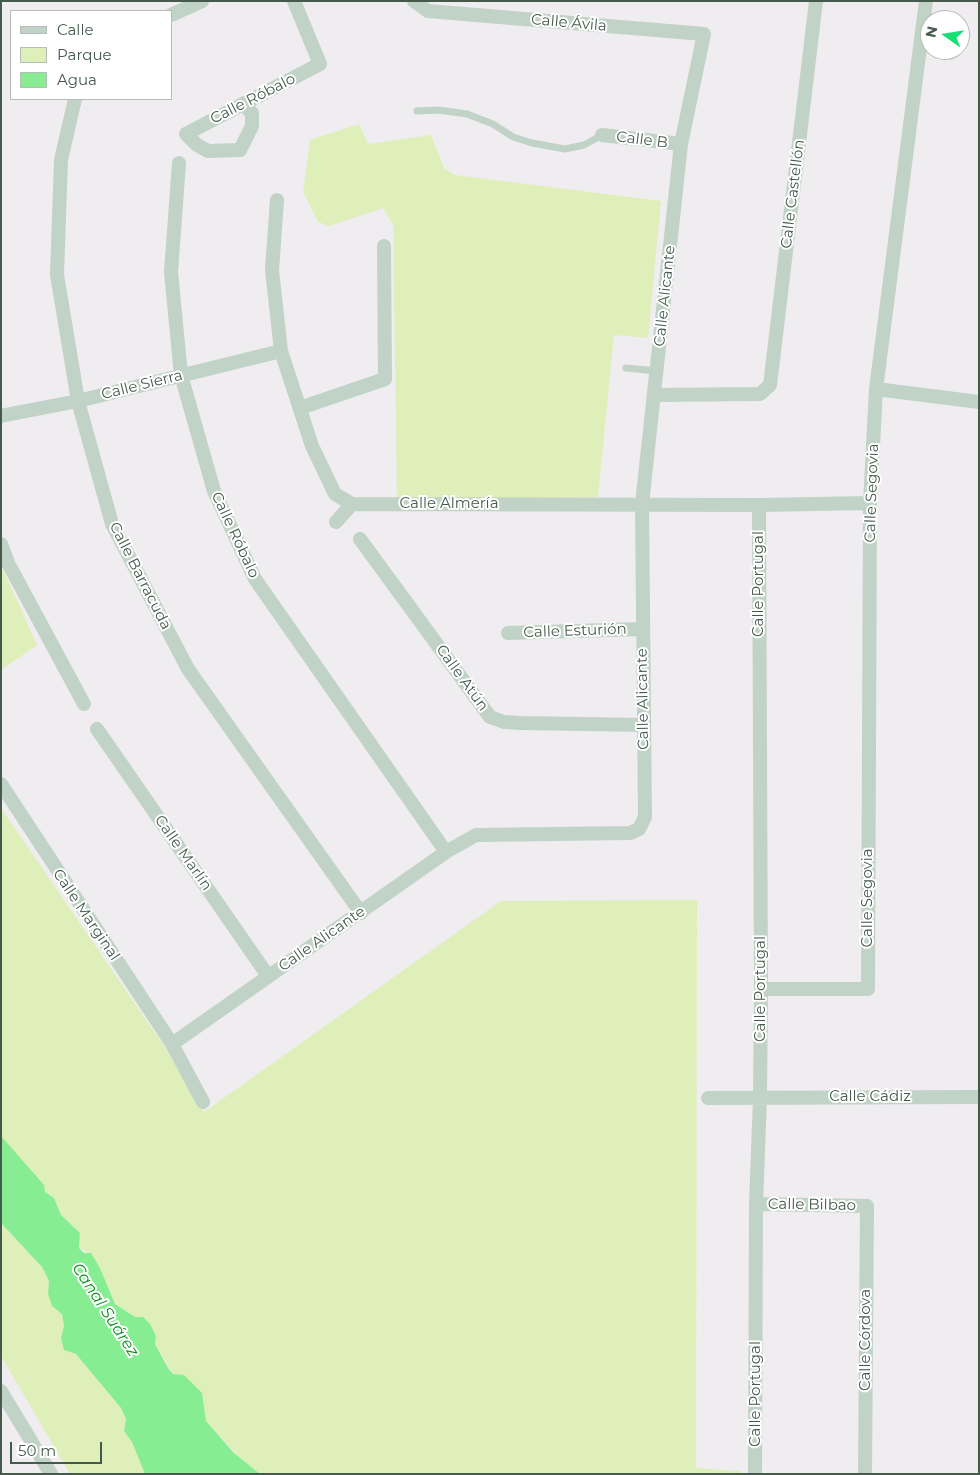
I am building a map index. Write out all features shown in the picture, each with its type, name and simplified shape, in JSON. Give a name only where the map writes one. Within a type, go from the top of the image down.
[{"type":"street","points":[[172,15],[202,1]]},
{"type":"street","name":"Calle Róbalo","points":[[243,104],[252,113],[252,126],[240,150],[208,151],[197,145],[186,134],[243,104],[320,64],[294,1]]},
{"type":"street","name":"Calle Ávila","points":[[414,1],[428,11],[704,34],[704,40]]},
{"type":"street","name":"Calle Castellón","points":[[655,395],[760,394],[769,386],[816,1]]},
{"type":"street","name":"Calle Segovia","points":[[761,989],[868,989],[870,503],[876,389],[926,1]]},
{"type":"street","name":"Calle Alicante","points":[[172,1044],[446,852],[476,835],[630,833],[639,828],[645,817],[642,504],[681,144],[704,40]]},
{"type":"street","name":"Calle Barracuda","points":[[76,100],[62,160],[57,275],[78,401],[112,524],[188,669],[361,912]]},
{"type":"street","name":"Calle B","points":[[602,135],[681,144]]},
{"type":"street","name":"Calle Róbalo","points":[[179,164],[171,272],[181,375],[214,491],[255,579],[446,852]]},
{"type":"street","points":[[277,200],[272,270],[281,351],[312,446],[335,494],[352,504],[336,522]]},
{"type":"street","points":[[300,408],[385,379],[384,246]]},
{"type":"street","name":"Calle Sierra","points":[[1,416],[78,401],[281,351]]},
{"type":"street","points":[[876,389],[979,402]]},
{"type":"street","name":"Calle Almería","points":[[352,504],[759,505],[870,503]]},
{"type":"street","name":"Calle Portugal","points":[[755,1474],[756,1204],[760,1098],[761,989],[759,505]]},
{"type":"street","name":"Calle Atún","points":[[360,539],[490,717],[504,722],[521,723],[644,725]]},
{"type":"street","points":[[1,544],[8,563],[84,704]]},
{"type":"street","name":"Calle Esturión","points":[[508,633],[642,629]]},
{"type":"street","name":"Calle Marlín","points":[[97,729],[268,976]]},
{"type":"street","name":"Calle Marginal","points":[[1,784],[172,1044],[203,1102]]},
{"type":"street","name":"Calle Cádiz","points":[[708,1098],[979,1097]]},
{"type":"street","name":"Calle Bilbao","points":[[756,1204],[867,1206]]},
{"type":"street","name":"Calle Córdova","points":[[865,1474],[867,1206]]},
{"type":"street","points":[[1,1391],[51,1474]]},
{"type":"lane","points":[[417,111],[439,110],[467,114],[492,124],[513,137],[532,143],[565,149],[584,145],[602,135]]},
{"type":"lane","points":[[626,368],[657,371]]},
{"type":"green space","points":[[359,124],[368,144],[431,135],[444,168],[455,175],[661,201],[648,338],[614,335],[598,497],[397,500],[393,225],[383,208],[329,226],[318,222],[303,192],[310,140]]},
{"type":"green space","points":[[1,565],[37,645],[1,670]]},
{"type":"green space","points":[[1,808],[164,1046],[204,1112],[501,901],[697,900],[696,1468],[741,1471],[741,1474],[260,1474],[240,1458],[206,1421],[202,1393],[173,1374],[155,1344],[156,1336],[153,1331],[139,1316],[135,1317],[115,1304],[100,1268],[88,1253],[79,1248],[80,1233],[61,1215],[54,1198],[45,1192],[1,1136]]},
{"type":"green space","points":[[1,1223],[42,1267],[49,1281],[48,1294],[62,1313],[64,1326],[61,1338],[64,1350],[76,1354],[121,1408],[126,1419],[124,1431],[132,1442],[145,1474],[70,1474],[1,1356]]},
{"type":"water","name":"Canal Suárez","points":[[1,1136],[44,1185],[45,1192],[54,1198],[61,1215],[80,1233],[79,1248],[84,1253],[91,1253],[100,1268],[115,1304],[135,1317],[143,1317],[150,1324],[156,1336],[155,1344],[168,1368],[173,1374],[184,1375],[202,1393],[206,1421],[234,1453],[260,1474],[145,1474],[132,1442],[124,1431],[126,1419],[121,1408],[76,1354],[64,1350],[61,1338],[64,1326],[62,1314],[52,1306],[48,1294],[49,1281],[42,1267],[1,1223]]}]
